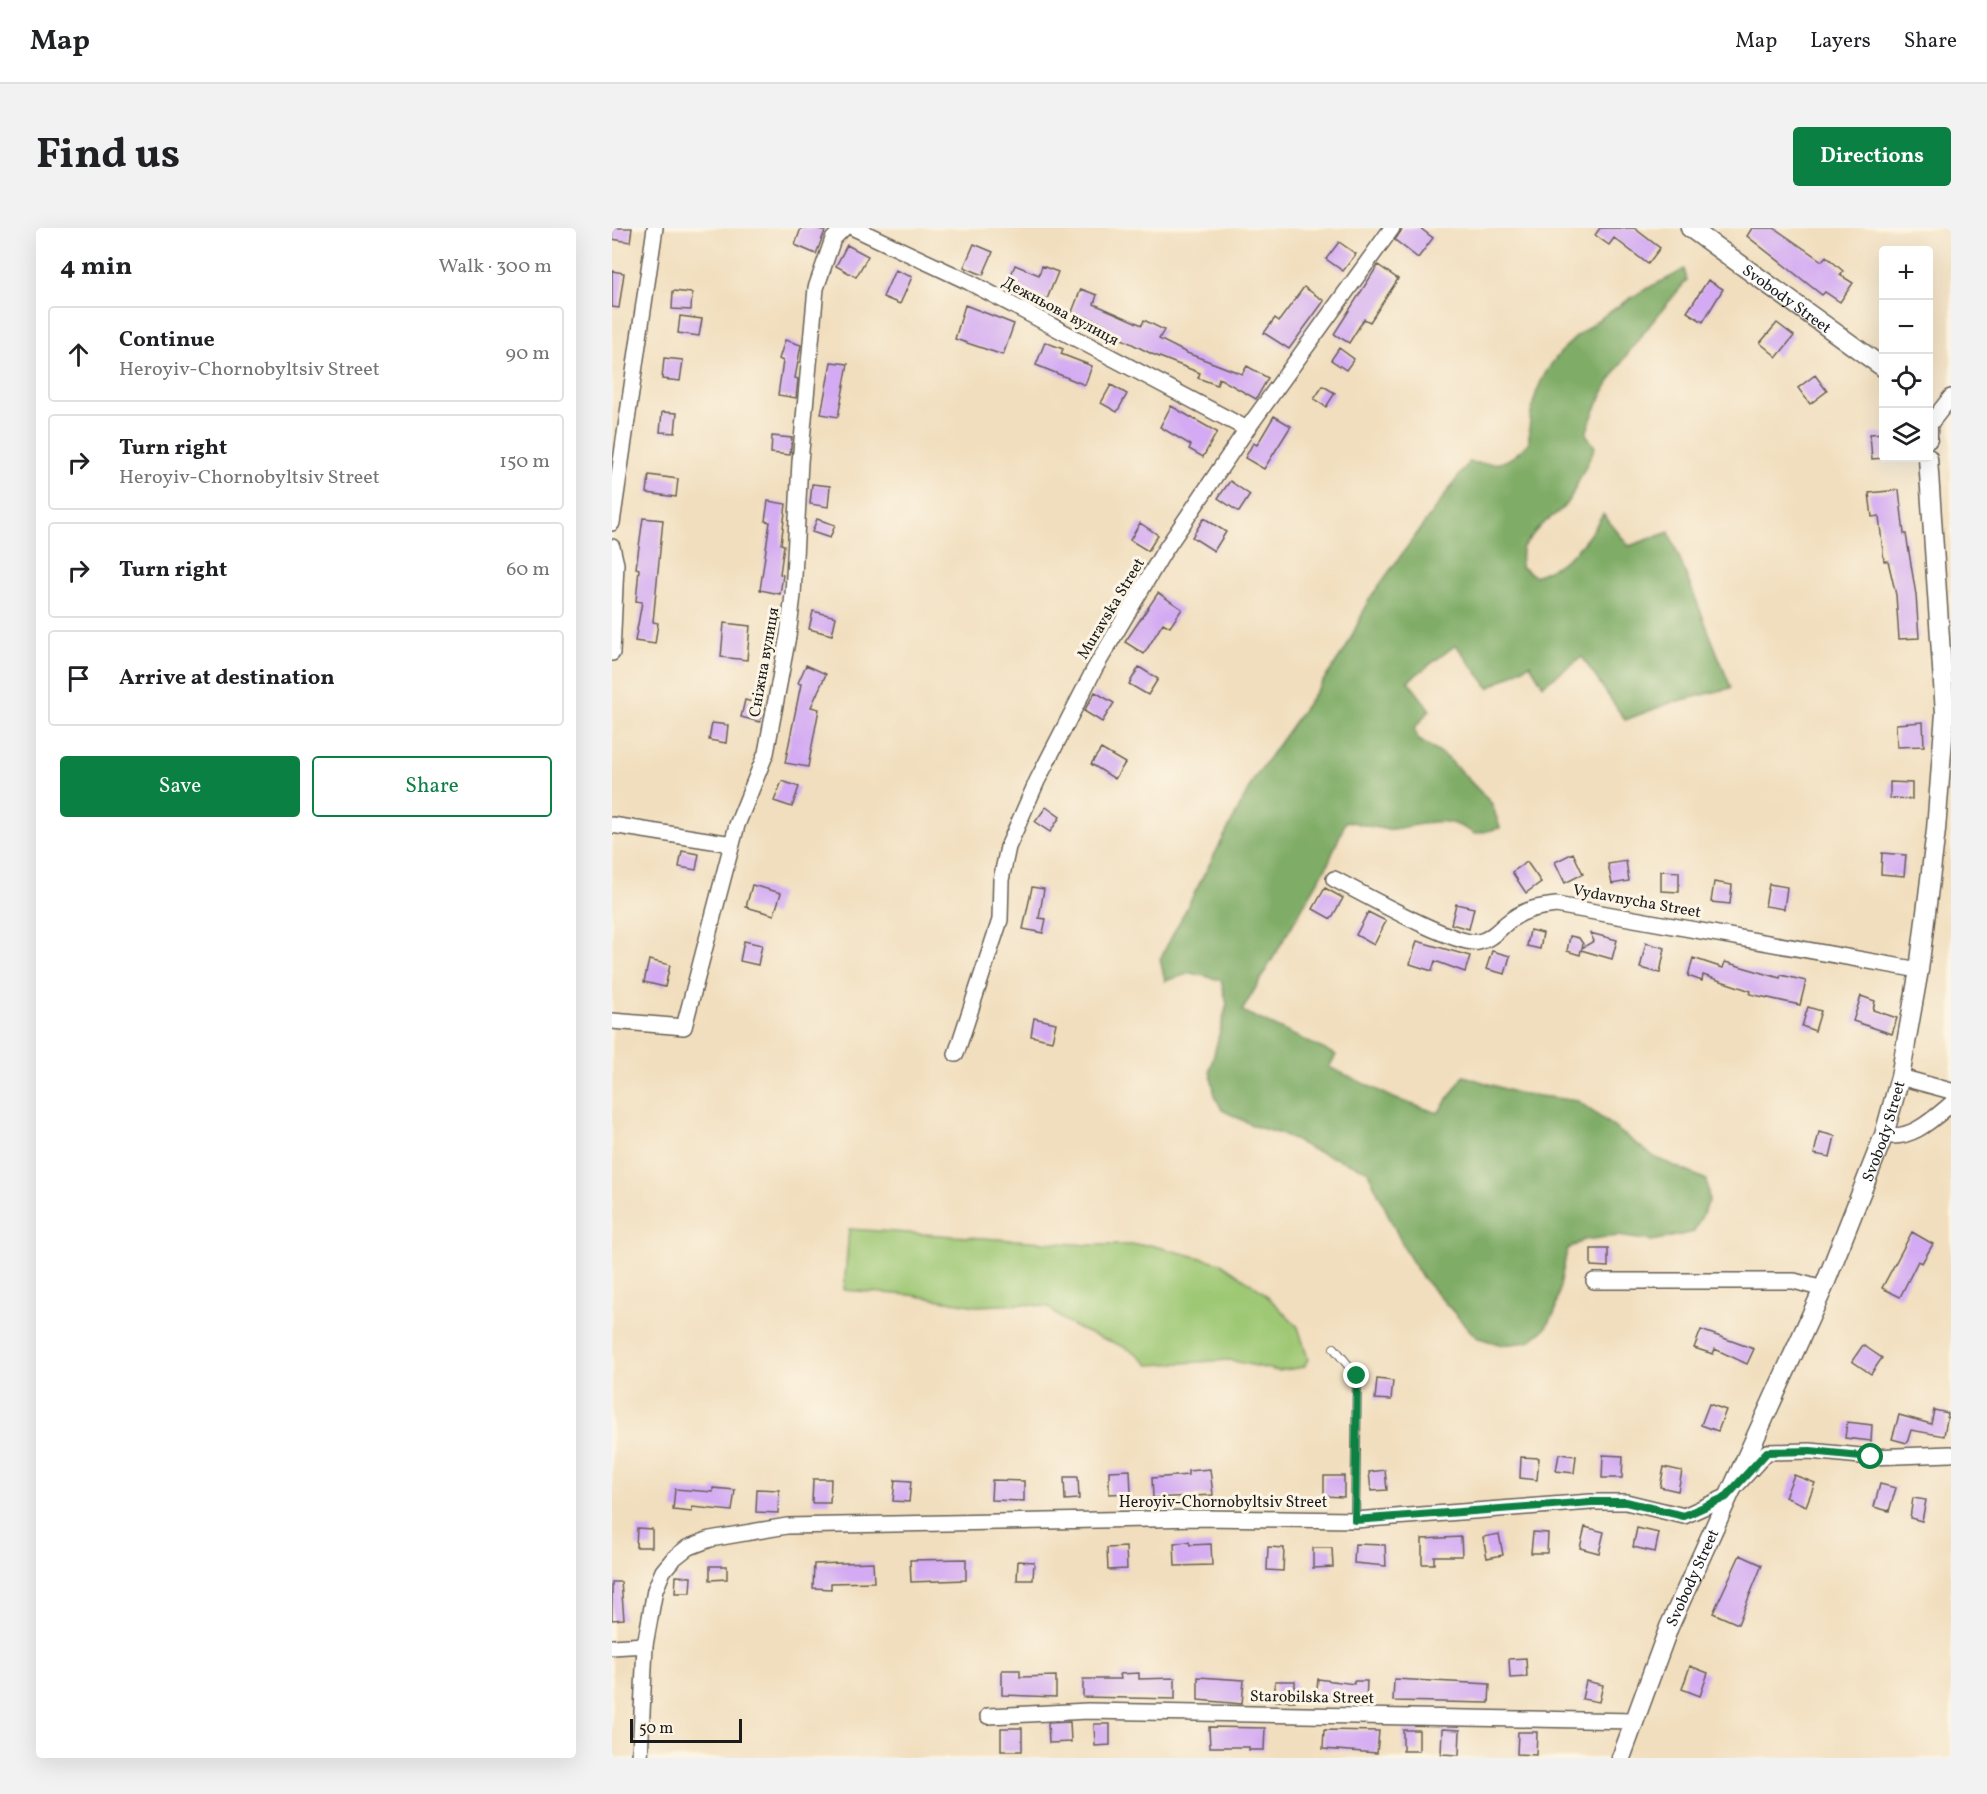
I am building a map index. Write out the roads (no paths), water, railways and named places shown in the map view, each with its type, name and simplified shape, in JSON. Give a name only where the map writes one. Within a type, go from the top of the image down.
[{"type":"street","points":[[612,523],[655,228]]},
{"type":"street","name":"Сніжна вулиця","points":[[612,1021],[684,1027],[737,825],[766,753],[788,636],[800,462],[816,288],[833,239],[843,228]]},
{"type":"street","name":"Дежньова вулиця","points":[[854,228],[969,282],[1247,429]]},
{"type":"street","name":"Muravska Street","points":[[956,1054],[1000,920],[1001,880],[1008,847],[1027,801],[1095,668],[1163,553],[1247,429],[1392,228]]},
{"type":"street","name":"Svobody Street","points":[[1690,228],[1879,364]]},
{"type":"street","points":[[1933,420],[1951,397]]},
{"type":"street","name":"Svobody Street","points":[[1621,1758],[1669,1627],[1822,1289],[1884,1135],[1900,1077],[1919,970],[1936,830],[1945,713],[1928,462]]},
{"type":"street","points":[[612,547],[616,564],[612,653]]},
{"type":"street","points":[[612,825],[732,844]]},
{"type":"street","name":"Vydavnycha Street","points":[[1334,879],[1453,938],[1477,943],[1531,908],[1556,904],[1919,970]]},
{"type":"street","points":[[1900,1077],[1951,1091]]},
{"type":"street","points":[[1884,1135],[1896,1138],[1914,1131],[1951,1104]]},
{"type":"street","points":[[1594,1281],[1794,1281],[1822,1289]]},
{"type":"street","name":"Heroyiv-Chornobyltsiv Street","points":[[640,1758],[645,1646],[655,1590],[663,1571],[673,1558],[687,1548],[710,1539],[787,1526],[1200,1518],[1355,1520],[1591,1502],[1626,1502],[1684,1516],[1726,1497],[1767,1452],[1810,1451],[1871,1457],[1951,1454]]},
{"type":"street","points":[[612,1647],[645,1646]]},
{"type":"street","name":"Starobilska Street","points":[[988,1716],[1111,1712],[1635,1721]]},
{"type":"lane","points":[[1334,1348],[1357,1376],[1355,1520]]}]
